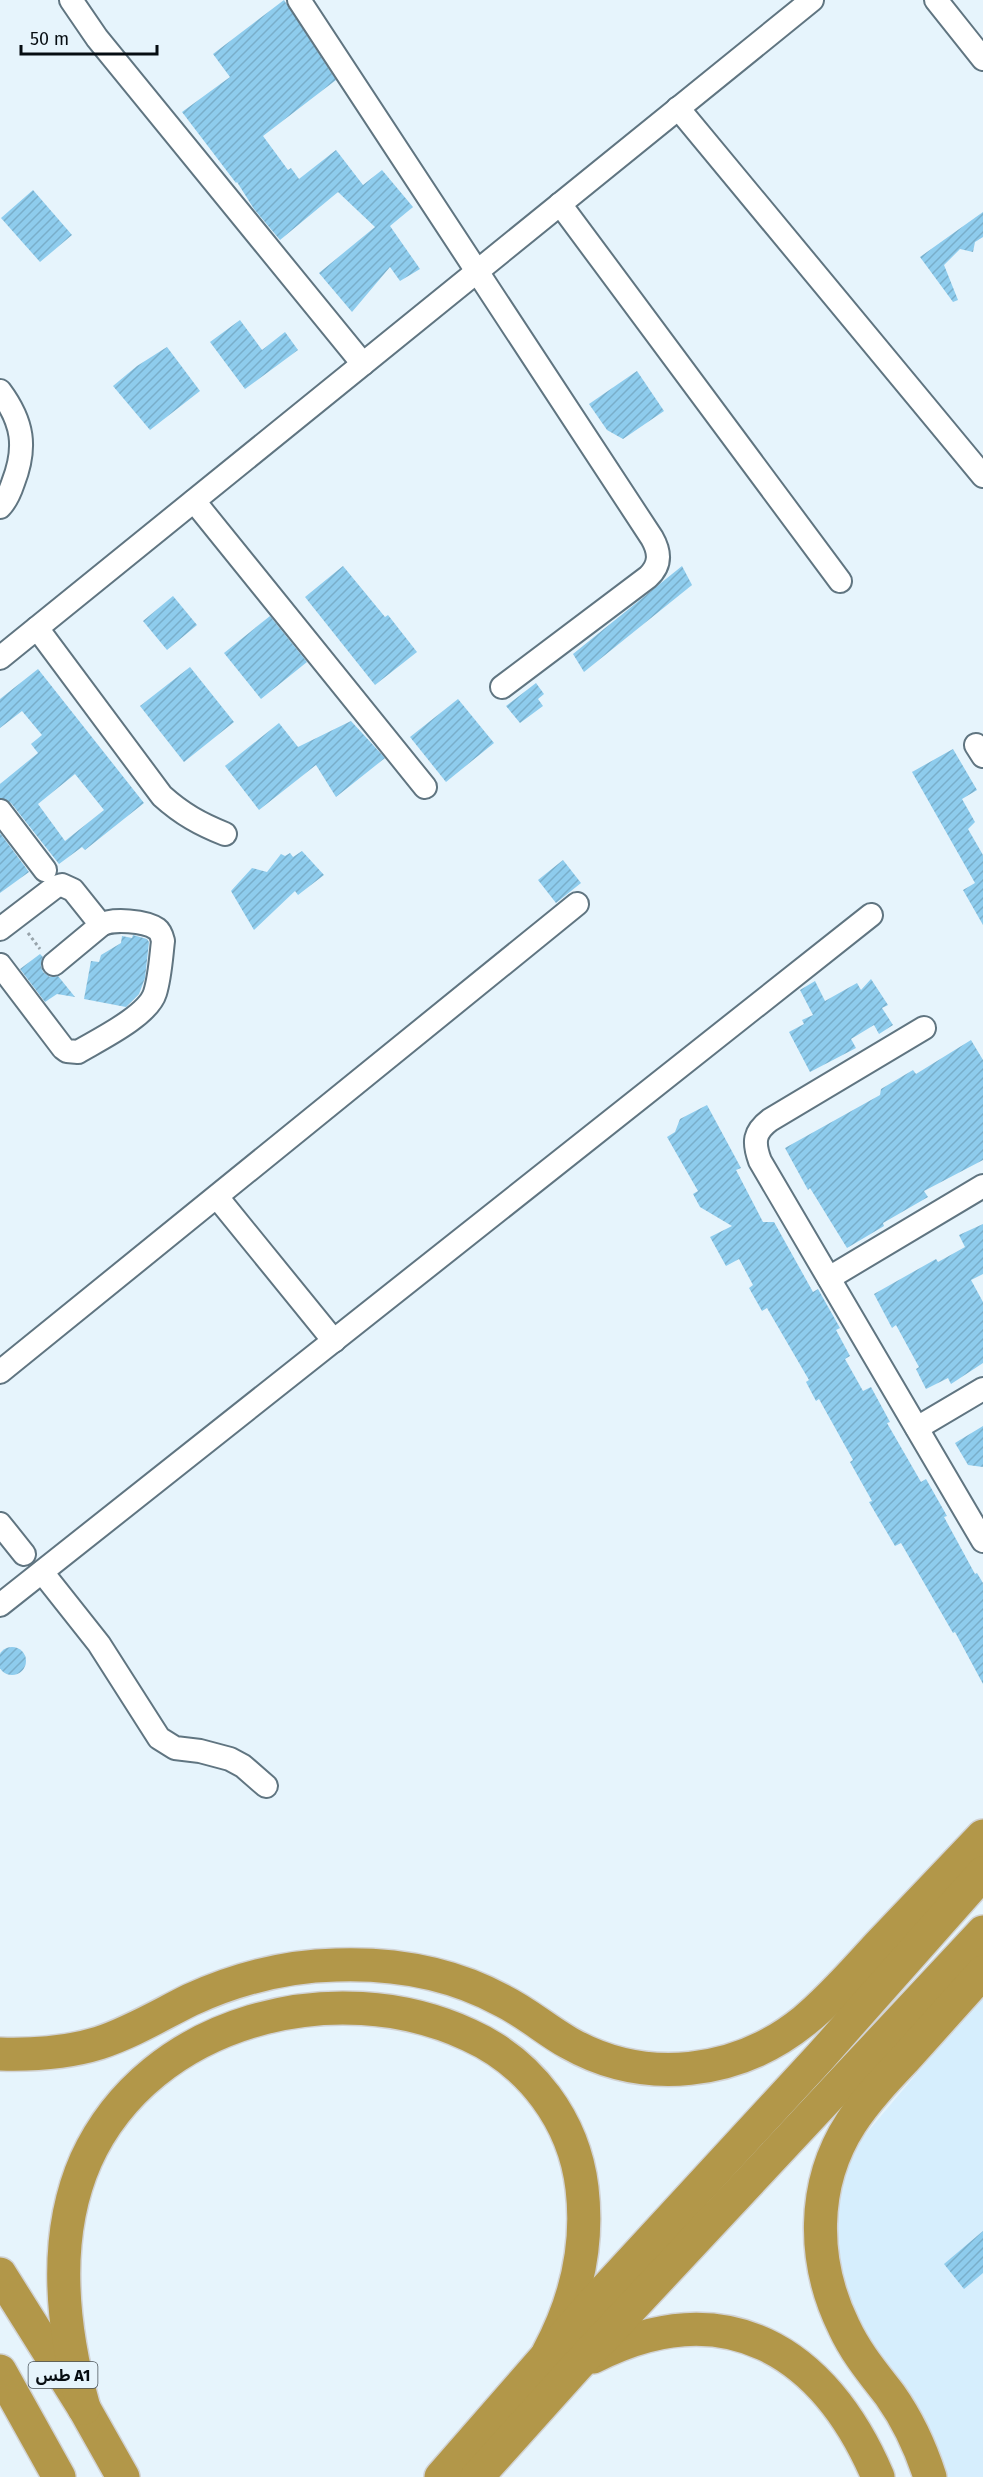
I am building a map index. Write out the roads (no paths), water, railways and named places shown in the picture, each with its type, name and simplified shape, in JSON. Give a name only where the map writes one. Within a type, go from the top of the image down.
[{"type":"highway","points":[[0,2054],[47,2053],[96,2044],[144,2025],[213,1990],[262,1975],[310,1966],[359,1965],[424,1972],[478,1989],[527,2014],[569,2043],[610,2061],[658,2070],[704,2067],[726,2062],[757,2050],[787,2034],[806,2019],[983,1836]]},
{"type":"highway","points":[[477,2477],[562,2360],[820,2057],[983,1873]]},
{"type":"highway","points":[[441,2477],[562,2360],[983,1932]]},
{"type":"highway","points":[[930,2477],[904,2419],[891,2396],[858,2352],[835,2308],[821,2256],[822,2204],[825,2183],[835,2153],[862,2106],[983,1972]]},
{"type":"highway","points":[[84,2408],[71,2354],[64,2273],[73,2201],[86,2161],[96,2142],[123,2103],[177,2056],[242,2024],[268,2016],[312,2008],[344,2006],[391,2010],[458,2029],[498,2050],[514,2062],[541,2089],[562,2122],[576,2160],[583,2202],[583,2245],[575,2290],[564,2323],[562,2360]]},
{"type":"highway","name":"طس A1","points":[[0,2274],[84,2408],[123,2477]]},
{"type":"highway","points":[[562,2360],[611,2348],[650,2335],[693,2330],[738,2333],[781,2352],[818,2381],[847,2416],[878,2477]]},
{"type":"highway","name":"طس A1","points":[[0,2371],[59,2477]]},
{"type":"street","points":[[71,0],[97,38],[363,364]]},
{"type":"street","points":[[299,0],[652,537],[659,556],[654,571],[648,577],[502,687]]},
{"type":"street","points":[[4,646],[37,628],[812,0]]},
{"type":"street","points":[[936,0],[983,60]]},
{"type":"street","points":[[678,108],[983,476]]},
{"type":"street","points":[[560,204],[840,581]]},
{"type":"street","points":[[0,391],[9,404],[22,434],[21,463],[6,501],[0,507]]},
{"type":"street","points":[[194,501],[424,787]]},
{"type":"street","points":[[37,628],[162,796],[198,824],[225,834]]},
{"type":"street","points":[[0,811],[45,870]]},
{"type":"street","points":[[8,923],[55,887],[62,885],[70,887],[101,925]]},
{"type":"street","points":[[0,1372],[577,904]]},
{"type":"street","points":[[0,1605],[871,915]]},
{"type":"street","points":[[0,965],[63,1048],[67,1051],[78,1052],[143,1010],[152,1000],[157,985],[163,942],[158,930],[154,928],[115,920],[101,925],[54,964]]},
{"type":"street","points":[[924,1028],[761,1126],[755,1136],[755,1148],[760,1161],[983,1541]]},
{"type":"street","points":[[829,1278],[983,1186]]},
{"type":"street","points":[[217,1197],[334,1341]]},
{"type":"street","points":[[917,1428],[983,1389]]},
{"type":"street","points":[[0,1524],[24,1554]]},
{"type":"street","points":[[42,1572],[99,1644],[159,1738],[175,1748],[200,1751],[230,1759],[243,1766],[266,1786]]}]
